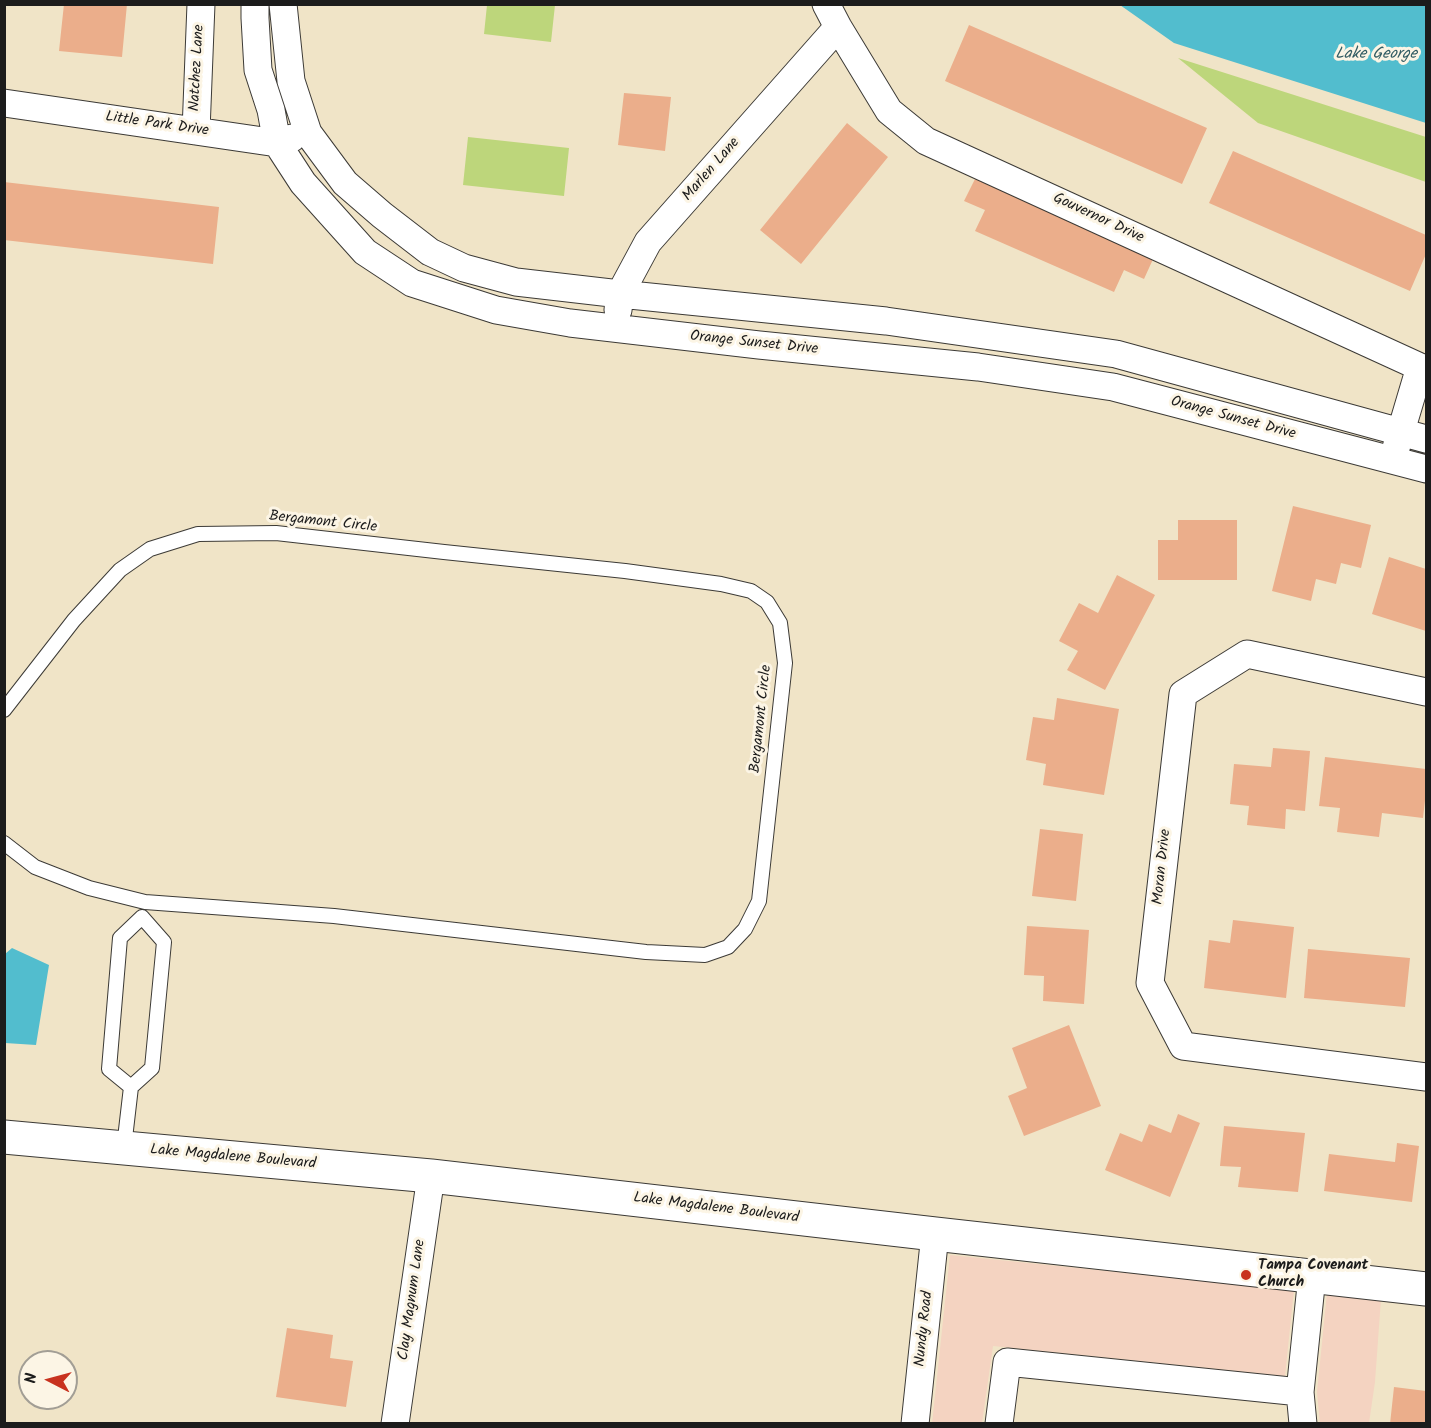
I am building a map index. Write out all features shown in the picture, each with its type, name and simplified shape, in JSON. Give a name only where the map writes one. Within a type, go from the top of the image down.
[{"type":"street","name":"Natchez Lane","points":[[196,131],[201,4]]},
{"type":"street","name":"Orange Sunset Drive","points":[[255,4],[258,70],[271,110],[277,143],[303,183],[365,252],[412,283],[495,310],[570,323],[978,367],[1113,387],[1426,469]]},
{"type":"street","name":"Orange Sunset Drive","points":[[283,4],[291,81],[308,133],[345,183],[382,215],[430,252],[464,267],[516,282],[886,321],[1116,354],[1426,439]]},
{"type":"street","name":"Marlen Lane","points":[[616,328],[620,294],[648,243],[832,16]]},
{"type":"street","name":"Gouvernor Drive","points":[[832,16],[890,111],[926,141],[1423,367]]},
{"type":"street","name":"Little Park Drive","points":[[4,103],[277,143],[308,133]]},
{"type":"street","points":[[1392,461],[1423,367]]},
{"type":"street","name":"Moran Drive","points":[[1426,692],[1247,654],[1183,694],[1150,983],[1183,1046],[1426,1077]]},
{"type":"street","name":"Lake Magdalene Boulevard","points":[[4,1137],[431,1176],[1426,1289]]},
{"type":"street","name":"Clay Magnum Lane","points":[[395,1424],[431,1176]]},
{"type":"street","name":"Nundy Road","points":[[915,1424],[935,1234]]},
{"type":"street","points":[[1303,1424],[1300,1392],[1312,1276]]},
{"type":"street","points":[[999,1424],[1007,1362],[1300,1392]]},
{"type":"lane","name":"Bergamont Circle","points":[[4,710],[74,620],[120,570],[150,549],[198,534],[276,533],[625,571],[721,584],[751,591],[767,602],[780,623],[785,663],[759,901],[745,929],[728,947],[705,955],[646,952],[334,916],[145,902],[89,888],[35,867],[4,843]]},
{"type":"lane","points":[[131,1087],[109,1069],[120,938],[142,917],[145,902]]},
{"type":"lane","points":[[123,1148],[131,1087],[152,1068],[164,942],[142,917]]},
{"type":"shaded area","points":[[950,1255],[1294,1290],[1285,1376],[993,1346],[982,1423],[932,1424]]},
{"type":"shaded area","points":[[1327,1293],[1381,1299],[1375,1382],[1369,1423],[1320,1424],[1317,1392]]},
{"type":"green space","points":[[487,5],[555,5],[551,42],[484,34]]},
{"type":"green space","points":[[1178,58],[1426,137],[1426,182],[1258,123]]},
{"type":"green space","points":[[468,137],[569,148],[564,196],[463,185]]},
{"type":"water","name":"Lake George","points":[[1120,5],[1426,5],[1426,123],[1174,43]]},
{"type":"water","points":[[12,948],[49,965],[36,1045],[5,1043],[5,954]]},
{"type":"building","points":[[64,4],[127,4],[122,57],[59,51]]},
{"type":"building","points":[[969,25],[1207,128],[1182,184],[945,81]]},
{"type":"building","points":[[624,93],[671,97],[665,151],[618,145]]},
{"type":"building","points":[[847,123],[888,157],[801,264],[760,230]]},
{"type":"building","points":[[1233,151],[1426,235],[1426,254],[1410,291],[1209,203]]},
{"type":"building","points":[[975,179],[1154,257],[1144,279],[1124,270],[1114,292],[975,231],[985,210],[964,201]]},
{"type":"building","points":[[4,182],[219,207],[213,264],[4,240]]},
{"type":"building","points":[[1293,506],[1371,525],[1361,568],[1341,563],[1336,584],[1316,579],[1311,601],[1272,591]]},
{"type":"building","points":[[1178,520],[1237,520],[1237,580],[1158,580],[1158,540],[1178,540]]},
{"type":"building","points":[[1389,557],[1426,569],[1426,631],[1372,614]]},
{"type":"building","points":[[1117,575],[1155,595],[1105,690],[1067,670],[1078,651],[1059,641],[1079,603],[1098,613]]},
{"type":"building","points":[[1057,698],[1119,709],[1104,795],[1043,785],[1046,764],[1026,760],[1033,717],[1054,720]]},
{"type":"building","points":[[1273,748],[1310,751],[1305,811],[1286,809],[1285,829],[1247,825],[1249,806],[1230,804],[1234,764],[1271,767]]},
{"type":"building","points":[[1325,757],[1426,769],[1423,818],[1382,813],[1379,837],[1337,832],[1340,808],[1319,806]]},
{"type":"building","points":[[1040,829],[1083,834],[1076,901],[1032,896]]},
{"type":"building","points":[[1233,920],[1294,927],[1286,998],[1204,988],[1209,940],[1230,943]]},
{"type":"building","points":[[1027,926],[1089,930],[1084,1004],[1043,1001],[1044,976],[1024,975]]},
{"type":"building","points":[[1308,949],[1410,958],[1405,1007],[1304,998]]},
{"type":"building","points":[[1069,1025],[1101,1106],[1024,1136],[1008,1096],[1027,1088],[1012,1048]]},
{"type":"building","points":[[1178,1114],[1200,1123],[1170,1197],[1105,1170],[1120,1133],[1142,1142],[1149,1124],[1171,1133]]},
{"type":"building","points":[[1224,1126],[1305,1133],[1298,1192],[1238,1187],[1241,1167],[1220,1166]]},
{"type":"building","points":[[1397,1143],[1419,1146],[1412,1202],[1324,1191],[1329,1154],[1395,1162]]},
{"type":"building","points":[[287,1328],[333,1335],[330,1358],[353,1361],[346,1407],[276,1397]]},
{"type":"building","points":[[1394,1387],[1426,1391],[1426,1424],[1390,1424]]},
{"type":"place","name":"Tampa Covenant Church","points":[[1246,1275]]}]
